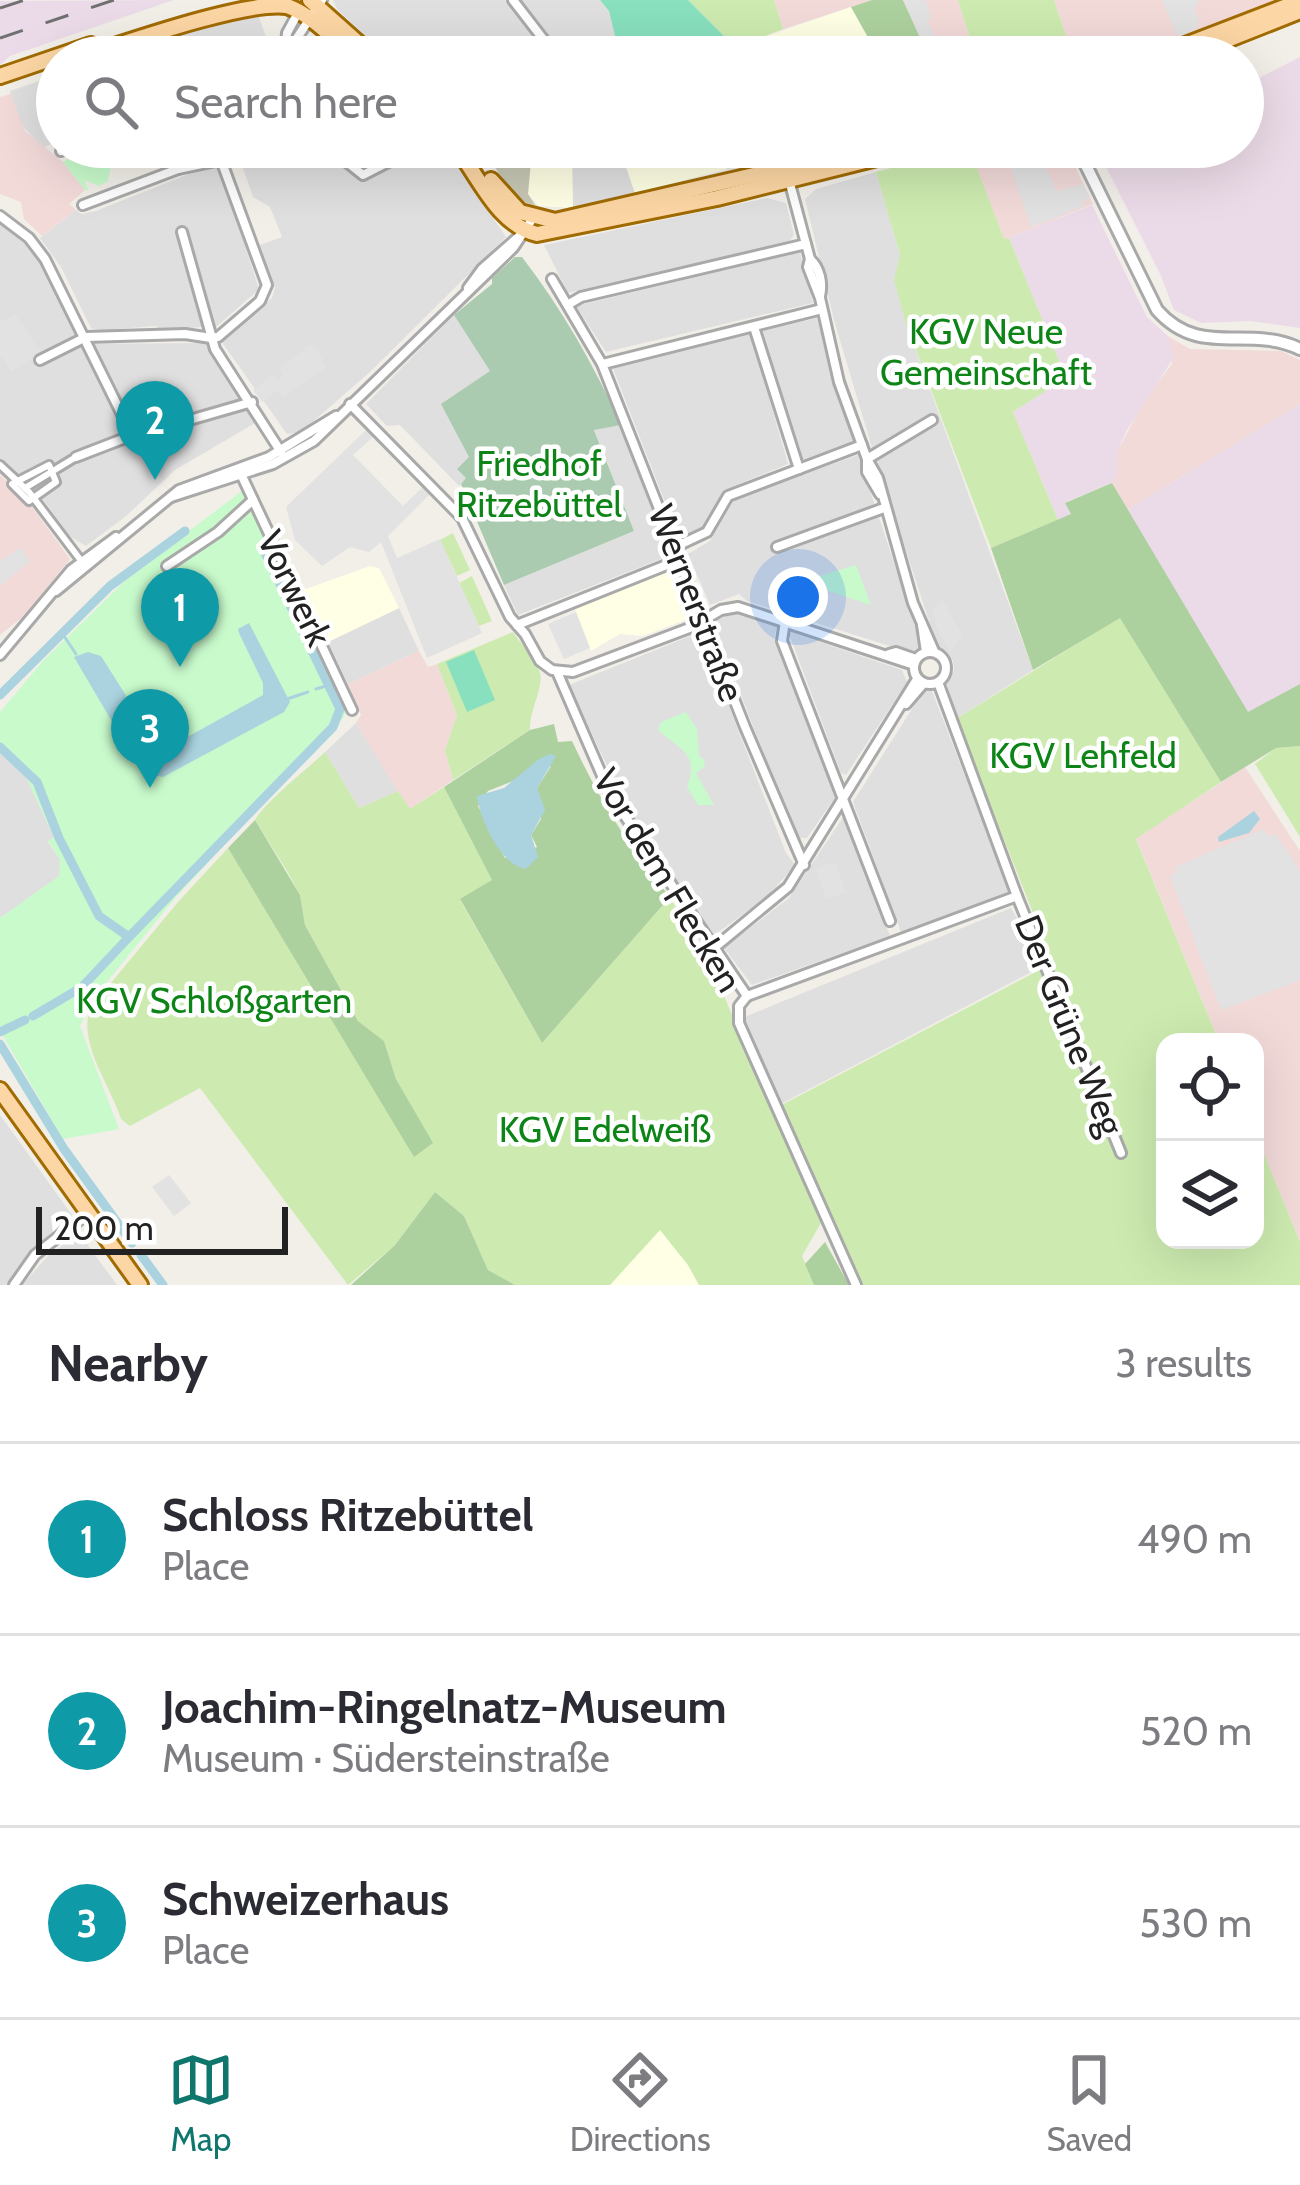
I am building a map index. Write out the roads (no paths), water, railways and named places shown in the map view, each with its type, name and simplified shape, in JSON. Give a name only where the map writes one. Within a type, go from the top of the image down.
[{"type":"main road","points":[[125,36],[227,0]]},
{"type":"main road","points":[[1209,36],[1300,1]]},
{"type":"main road","points":[[146,36],[243,5],[280,4],[311,6],[348,36]]},
{"type":"main road","points":[[311,6],[336,36]]},
{"type":"main road","points":[[1237,36],[1300,11]]},
{"type":"main road","points":[[0,80],[36,67]]},
{"type":"main road","points":[[0,80],[36,71]]},
{"type":"main road","points":[[471,168],[508,219],[552,233],[807,168]]},
{"type":"main road","points":[[482,168],[529,224]]},
{"type":"main road","points":[[787,174],[817,168]]},
{"type":"main road","points":[[0,1090],[140,1285]]},
{"type":"street","points":[[513,0],[540,36]]},
{"type":"street","points":[[298,36],[311,6]]},
{"type":"street","points":[[83,206],[181,168]]},
{"type":"street","points":[[40,360],[82,338],[218,337],[260,301],[267,285],[225,168]]},
{"type":"street","points":[[1087,168],[1157,310],[1172,325],[1196,337],[1264,338],[1300,350]]},
{"type":"street","points":[[787,174],[810,259],[817,265],[839,382],[922,625],[929,632],[930,652]]},
{"type":"street","points":[[0,216],[36,245],[133,437]]},
{"type":"street","points":[[2,650],[56,591],[171,497],[283,455],[321,435],[529,224]]},
{"type":"street","points":[[182,232],[211,338],[283,455]]},
{"type":"street","points":[[569,304],[581,297],[806,244]]},
{"type":"street","name":"Wernerstraße","points":[[552,279],[602,364],[804,865]]},
{"type":"street","points":[[602,364],[822,309]]},
{"type":"street","points":[[754,327],[799,469]]},
{"type":"street","points":[[26,488],[76,458],[252,402]]},
{"type":"street","name":"Vor dem Flecken","points":[[350,404],[462,518],[517,625],[540,661],[558,673],[610,794],[747,996],[739,1006],[740,1023],[856,1285]]},
{"type":"street","points":[[867,459],[932,420]]},
{"type":"street","points":[[675,547],[707,532],[728,496],[862,446]]},
{"type":"street","points":[[0,465],[26,488],[79,558]]},
{"type":"street","points":[[49,465],[54,471],[56,482],[29,501],[12,484],[49,465]]},
{"type":"street","name":"Vorwerk","points":[[239,471],[352,710]]},
{"type":"street","points":[[166,566],[218,532],[253,500]]},
{"type":"street","points":[[777,547],[884,508]]},
{"type":"street","points":[[517,625],[679,560]]},
{"type":"street","points":[[558,673],[573,672],[722,610],[742,608],[893,659],[915,662],[930,652]]},
{"type":"street","points":[[785,621],[782,640],[890,921]]},
{"type":"street","points":[[920,681],[938,682],[946,668],[942,657],[930,652]]},
{"type":"street","points":[[715,948],[778,898],[804,865],[920,681],[915,662]]},
{"type":"street","name":"Der Grüne Weg","points":[[938,682],[1017,896],[1121,1153]]},
{"type":"street","points":[[747,996],[1017,896]]},
{"type":"street","points":[[14,1285],[35,1255],[88,1214]]},
{"type":"water","points":[[249,623],[290,702],[284,712],[163,777],[148,774],[134,759],[74,657],[88,652],[101,656],[139,716],[136,733],[148,748],[162,751],[263,695],[263,683],[238,629]]},
{"type":"water","points":[[550,754],[556,756],[537,788],[545,810],[531,835],[538,857],[526,869],[500,851],[477,796],[504,788]]},
{"type":"water","points":[[1254,811],[1260,819],[1249,833],[1219,842],[1218,837]]},
{"type":"waterway","points":[[0,695],[110,586],[185,531]]},
{"type":"waterway","points":[[129,937],[333,727],[340,709],[266,555]]},
{"type":"waterway","points":[[62,633],[76,654]]},
{"type":"waterway","points":[[316,689],[329,685]]},
{"type":"waterway","points":[[284,700],[308,692]]},
{"type":"waterway","points":[[0,747],[37,782],[99,916],[129,937],[82,987],[33,1016]]},
{"type":"waterway","points":[[0,1032],[25,1020]]},
{"type":"waterway","points":[[0,1044],[64,1149],[132,1243]]},
{"type":"waterway","points":[[141,1255],[163,1285]]},
{"type":"railway","points":[[0,8],[25,0]]},
{"type":"railway","points":[[0,38],[114,0]]},
{"type":"place","name":"Joachim-Ringelnatz-Museum","points":[[155,480]]},
{"type":"place","name":"Schloss Ritzebüttel","points":[[180,667]]},
{"type":"place","name":"Schweizerhaus","points":[[150,788]]},
{"type":"park label","name":"KGV Neue Gemeinschaft","points":[[986,352]]},
{"type":"park label","name":"Friedhof Ritzebüttel","points":[[539,484]]},
{"type":"park label","name":"KGV Lehfeld","points":[[1083,755]]},
{"type":"park label","name":"KGV Schloßgarten","points":[[214,1000]]},
{"type":"park label","name":"KGV Edelweiß","points":[[605,1129]]}]
